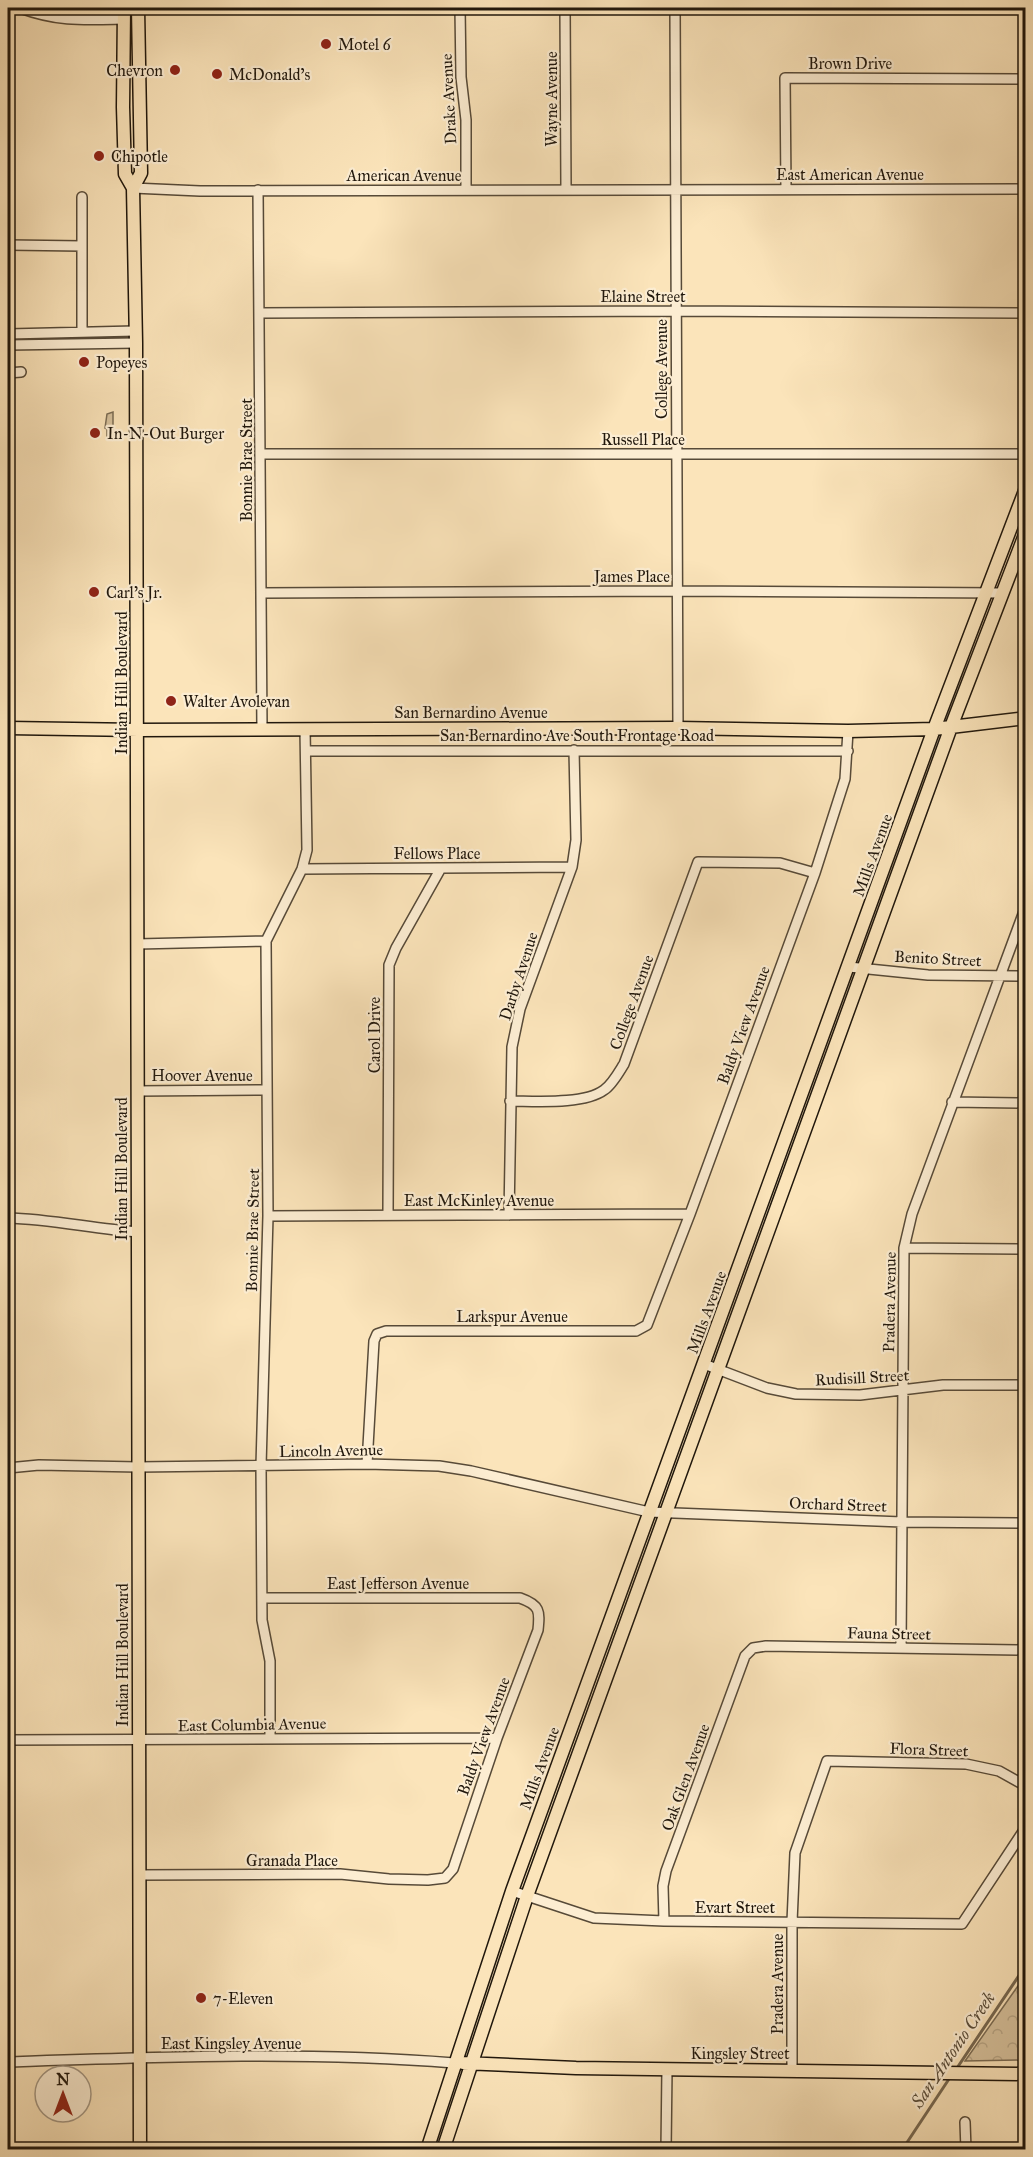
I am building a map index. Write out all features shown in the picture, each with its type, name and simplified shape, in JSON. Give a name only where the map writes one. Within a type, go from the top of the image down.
[{"type":"main road","points":[[133,188],[141,173],[138,8]]},
{"type":"main road","points":[[124,13],[125,174],[133,188]]},
{"type":"main road","name":"Indian Hill Boulevard","points":[[133,188],[138,730],[140,2150]]},
{"type":"main road","name":"Mills Avenue","points":[[427,2150],[512,1891],[934,729],[1026,488]]},
{"type":"main road","name":"Mills Avenue","points":[[443,2150],[526,1896],[951,727],[1026,532]]},
{"type":"main road","name":"San Bernardino Avenue","points":[[8,728],[138,730],[678,728],[848,731],[934,729],[1025,718]]},
{"type":"main road","name":"Kingsley Street","points":[[454,2063],[576,2068],[1026,2074]]},
{"type":"street","points":[[20,8],[64,20],[124,13]]},
{"type":"street","name":"Drake Avenue","points":[[460,8],[461,77],[466,120],[466,190]]},
{"type":"street","name":"Wayne Avenue","points":[[565,8],[566,190]]},
{"type":"street","name":"College Avenue","points":[[675,8],[678,728]]},
{"type":"street","name":"Brown Drive","points":[[786,189],[785,78],[1026,79]]},
{"type":"street","name":"American Avenue","points":[[133,188],[167,191],[675,189]]},
{"type":"street","name":"East American Avenue","points":[[675,189],[1026,189]]},
{"type":"street","name":"Bonnie Brae Street","points":[[258,190],[262,730]]},
{"type":"street","points":[[82,197],[82,332]]},
{"type":"street","points":[[8,245],[82,246]]},
{"type":"street","name":"Elaine Street","points":[[260,313],[676,311],[1026,313]]},
{"type":"street","points":[[8,334],[82,332],[135,337]]},
{"type":"street","points":[[8,345],[135,337]]},
{"type":"street","points":[[8,373],[21,372]]},
{"type":"street","name":"Russell Place","points":[[261,454],[1026,454]]},
{"type":"street","name":"James Place","points":[[261,592],[1003,593]]},
{"type":"street","name":"Bonnie Brae Street","points":[[270,1739],[270,1661],[262,1620],[261,1466],[268,1216],[266,941],[302,869],[306,850],[305,729]]},
{"type":"street","name":"Baldy View Avenue","points":[[647,1325],[815,873],[845,779],[848,731]]},
{"type":"street","name":"Darby Avenue","points":[[509,1215],[512,1047],[520,1009],[572,867],[576,840],[574,750]]},
{"type":"street","name":"San Bernardino Ave South Frontage Road","points":[[306,751],[848,751]]},
{"type":"street","name":"College Avenue","points":[[510,1101],[565,1101],[604,1090],[624,1064],[698,862],[780,863],[815,873]]},
{"type":"street","name":"Fellows Place","points":[[302,869],[572,867]]},
{"type":"street","name":"Carol Drive","points":[[388,1215],[389,965],[396,948],[441,868]]},
{"type":"street","name":"Pradera Avenue","points":[[901,1648],[904,1248],[912,1214],[1026,906]]},
{"type":"street","points":[[137,944],[266,941]]},
{"type":"street","name":"Benito Street","points":[[849,967],[928,975],[1026,976]]},
{"type":"street","name":"Hoover Avenue","points":[[137,1090],[267,1090]]},
{"type":"street","points":[[952,1102],[1026,1103]]},
{"type":"street","name":"East McKinley Avenue","points":[[268,1216],[690,1214]]},
{"type":"street","points":[[8,1218],[36,1219],[138,1232]]},
{"type":"street","points":[[904,1248],[1026,1249]]},
{"type":"street","name":"Larkspur Avenue","points":[[367,1464],[374,1341],[378,1334],[386,1331],[636,1331],[647,1325]]},
{"type":"street","name":"Rudisill Street","points":[[704,1364],[767,1388],[796,1394],[839,1395],[944,1385],[1026,1385]]},
{"type":"street","name":"Lincoln Avenue","points":[[8,1468],[39,1465],[138,1467],[367,1464],[440,1466],[649,1512]]},
{"type":"street","name":"Orchard Street","points":[[649,1512],[902,1522],[1026,1523]]},
{"type":"street","name":"East Jefferson Avenue","points":[[262,1598],[520,1598],[533,1603]]},
{"type":"street","name":"Baldy View Avenue","points":[[445,1878],[453,1869],[497,1738],[538,1630],[540,1613],[533,1603]]},
{"type":"street","name":"Fauna Street","points":[[753,1648],[766,1646],[1026,1650]]},
{"type":"street","name":"Oak Glen Avenue","points":[[664,1921],[663,1886],[666,1871],[745,1656],[753,1648]]},
{"type":"street","name":"East Columbia Avenue","points":[[8,1740],[497,1738]]},
{"type":"street","name":"Pradera Avenue","points":[[792,2070],[792,1922],[795,1853],[827,1761]]},
{"type":"street","name":"Flora Street","points":[[827,1761],[966,1764],[999,1771],[1026,1786]]},
{"type":"street","name":"Evart Street","points":[[512,1891],[594,1918],[664,1921],[962,1924],[1026,1827]]},
{"type":"street","name":"Granada Place","points":[[139,1875],[340,1874],[389,1879],[445,1878]]},
{"type":"street","name":"East Kingsley Avenue","points":[[8,2062],[139,2058],[372,2057],[454,2063]]},
{"type":"street","points":[[666,2150],[667,2069]]},
{"type":"street","points":[[965,2122],[966,2150]]},
{"type":"green space","points":[[113,412],[113,440],[107,439],[105,428],[107,414]]},
{"type":"green space","points":[[1025,1976],[1025,2060],[965,2061]]},
{"type":"waterway","name":"San Antonio Creek","points":[[955,2071],[1026,1965]]},
{"type":"waterway","name":"San Antonio Creek","points":[[902,2150],[951,2076]]},
{"type":"place","name":"Motel 6","points":[[326,44]]},
{"type":"place","name":"Chevron","points":[[175,70]]},
{"type":"place","name":"McDonald's","points":[[217,74]]},
{"type":"place","name":"Chipotle","points":[[99,156]]},
{"type":"place","name":"Popeyes","points":[[84,362]]},
{"type":"place","name":"In-N-Out Burger","points":[[95,433]]},
{"type":"place","name":"Carl's Jr.","points":[[94,592]]},
{"type":"place","name":"Walter Avolevan","points":[[171,701]]},
{"type":"place","name":"7-Eleven","points":[[201,1998]]}]
